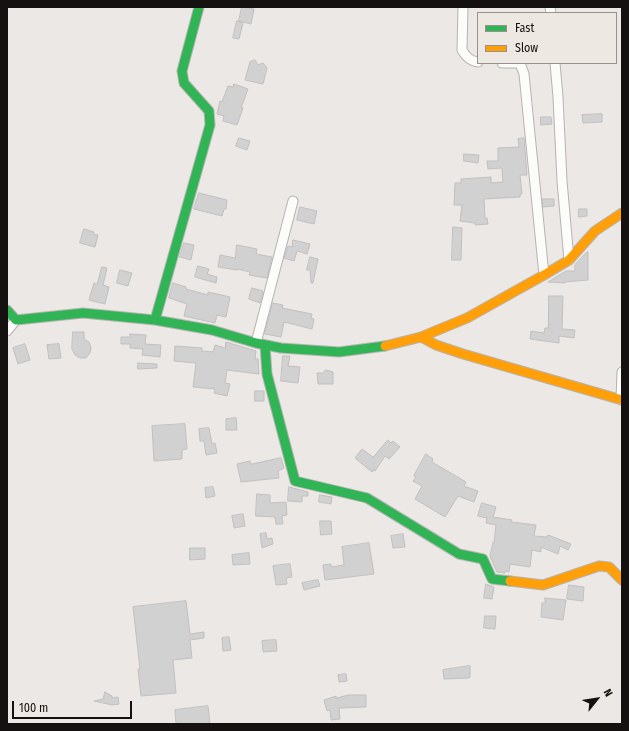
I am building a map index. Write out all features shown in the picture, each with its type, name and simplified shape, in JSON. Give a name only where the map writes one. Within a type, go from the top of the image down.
[{"type":"street","points":[[155,320],[210,124],[209,111],[184,83],[182,70],[199,7]]},
{"type":"street","points":[[463,7],[462,50],[472,61],[477,62]]},
{"type":"street","points":[[520,64],[524,74],[544,275]]},
{"type":"street","points":[[555,64],[562,181],[569,260]]},
{"type":"street","points":[[293,201],[260,344],[295,481],[367,498],[459,554],[483,559],[492,579],[543,585],[599,566],[609,567],[622,580]]},
{"type":"street","points":[[7,331],[16,320],[83,313],[155,320],[212,330],[260,344],[300,350],[339,352],[379,347],[421,337],[467,318],[569,260],[595,231],[622,213]]},
{"type":"street","points":[[7,310],[16,320]]},
{"type":"street","points":[[421,337],[436,345],[463,354],[622,400],[622,372]]},
{"type":"building","points":[[242,7],[254,9],[251,24],[239,21]]},
{"type":"building","points":[[237,21],[243,23],[239,39],[233,38]]},
{"type":"building","points":[[255,60],[258,65],[263,63],[267,68],[263,84],[245,80],[250,62]]},
{"type":"building","points":[[234,84],[248,89],[237,125],[223,121],[224,116],[217,114],[220,101],[222,102],[228,86],[233,87]]},
{"type":"building","points":[[602,114],[602,122],[583,123],[582,115]]},
{"type":"building","points":[[541,117],[551,117],[552,124],[541,125]]},
{"type":"building","points":[[239,138],[250,141],[247,150],[236,146]]},
{"type":"building","points":[[524,138],[527,175],[520,175],[522,194],[520,194],[520,197],[484,199],[485,218],[487,218],[488,224],[475,225],[475,223],[460,221],[462,205],[454,205],[455,183],[461,183],[461,179],[491,177],[491,183],[503,182],[502,168],[488,169],[487,161],[498,161],[498,148],[519,147],[518,139]]},
{"type":"building","points":[[464,154],[479,155],[478,163],[464,161]]},
{"type":"building","points":[[199,193],[227,200],[226,209],[224,209],[222,216],[194,209]]},
{"type":"building","points":[[543,199],[554,199],[554,206],[543,207]]},
{"type":"building","points":[[300,207],[317,211],[314,224],[297,220]]},
{"type":"building","points":[[579,209],[587,209],[587,216],[579,217]]},
{"type":"building","points":[[453,227],[462,228],[461,260],[452,260]]},
{"type":"building","points":[[84,229],[98,235],[95,247],[80,243]]},
{"type":"building","points":[[293,240],[310,244],[307,254],[297,251],[294,261],[284,258],[288,246],[292,247]]},
{"type":"building","points":[[184,243],[194,245],[191,260],[180,257]]},
{"type":"building","points":[[237,245],[257,249],[256,254],[272,257],[267,278],[249,275],[250,272],[237,269],[218,267],[220,255],[235,258]]},
{"type":"building","points":[[587,252],[588,280],[565,283],[548,282],[566,271],[575,271],[575,265]]},
{"type":"building","points":[[310,257],[318,259],[313,283],[311,283],[310,270],[307,270]]},
{"type":"building","points":[[198,266],[209,269],[207,274],[217,277],[216,283],[195,277]]},
{"type":"building","points":[[102,267],[107,268],[103,285],[109,287],[105,304],[89,300],[94,283],[97,284]]},
{"type":"building","points":[[120,270],[132,273],[128,286],[117,283]]},
{"type":"building","points":[[173,283],[186,287],[186,289],[208,295],[208,292],[230,297],[226,317],[217,315],[215,323],[184,316],[187,304],[169,298]]},
{"type":"building","points":[[252,288],[263,291],[260,303],[249,299]]},
{"type":"building","points":[[549,296],[563,296],[562,329],[575,330],[574,338],[559,336],[559,343],[530,339],[531,331],[544,333],[545,328],[548,328]]},
{"type":"building","points":[[273,303],[283,305],[282,308],[312,314],[311,318],[314,319],[312,329],[284,322],[281,337],[265,334]]},
{"type":"building","points":[[73,332],[84,332],[84,339],[89,342],[91,348],[90,353],[86,358],[80,358],[75,355],[72,349]]},
{"type":"building","points":[[130,334],[146,335],[145,344],[161,345],[160,357],[142,355],[143,349],[130,348],[130,344],[121,344],[121,337],[130,337]]},
{"type":"building","points":[[226,342],[256,351],[255,359],[258,359],[259,374],[227,370],[225,383],[230,384],[227,396],[214,393],[215,389],[193,387],[196,363],[174,361],[175,346],[202,348],[202,351],[213,352],[215,345],[225,348]]},
{"type":"building","points":[[25,344],[30,360],[18,364],[13,348]]},
{"type":"building","points":[[59,344],[61,358],[49,359],[47,345]]},
{"type":"building","points":[[283,356],[290,356],[288,366],[300,367],[298,383],[281,381]]},
{"type":"building","points":[[138,363],[157,364],[157,368],[138,369]]},
{"type":"building","points":[[326,370],[333,372],[333,384],[318,384],[317,373],[323,373]]},
{"type":"building","points":[[255,391],[264,391],[264,401],[255,401]]},
{"type":"building","points":[[236,418],[237,430],[226,430],[226,419]]},
{"type":"building","points":[[185,424],[187,449],[182,450],[182,459],[154,461],[152,426]]},
{"type":"building","points":[[209,428],[212,444],[215,443],[217,453],[206,455],[204,441],[200,441],[199,429]]},
{"type":"building","points":[[388,440],[391,443],[393,441],[400,447],[389,459],[385,456],[375,471],[373,470],[372,472],[355,458],[362,449],[373,457]]},
{"type":"building","points":[[426,454],[433,459],[432,462],[466,482],[464,486],[478,491],[474,502],[458,496],[445,517],[415,499],[422,486],[413,481],[416,477],[414,476]]},
{"type":"building","points":[[281,458],[284,468],[278,471],[279,478],[241,482],[237,464],[250,461],[251,464]]},
{"type":"building","points":[[213,487],[215,496],[206,498],[205,488]]},
{"type":"building","points":[[289,487],[308,492],[308,496],[302,496],[302,502],[288,501]]},
{"type":"building","points":[[257,494],[270,495],[270,503],[286,502],[287,515],[282,516],[283,524],[276,524],[275,517],[256,516]]},
{"type":"building","points":[[320,495],[332,497],[331,504],[319,502]]},
{"type":"building","points":[[482,503],[496,507],[493,517],[512,520],[511,522],[536,525],[534,536],[547,537],[548,535],[571,544],[568,550],[560,546],[558,554],[541,547],[541,552],[532,550],[530,567],[510,564],[509,572],[497,572],[490,556],[493,542],[494,543],[496,525],[486,523],[487,518],[478,516]]},
{"type":"building","points":[[243,514],[245,526],[234,528],[232,516]]},
{"type":"building","points":[[320,521],[331,521],[332,534],[321,535]]},
{"type":"building","points":[[266,533],[267,539],[272,538],[273,544],[262,548],[260,534]]},
{"type":"building","points":[[403,534],[405,547],[393,548],[391,536]]},
{"type":"building","points":[[369,543],[374,574],[325,580],[323,565],[331,564],[331,567],[344,565],[342,547]]},
{"type":"building","points":[[190,548],[205,548],[205,559],[190,560]]},
{"type":"building","points":[[249,553],[250,564],[233,565],[232,555]]},
{"type":"building","points":[[290,564],[292,577],[286,578],[287,584],[276,585],[273,566]]},
{"type":"building","points":[[318,580],[320,586],[304,590],[302,583]]},
{"type":"building","points":[[486,584],[494,587],[492,599],[484,598]]},
{"type":"building","points":[[569,585],[584,587],[583,601],[567,599]]},
{"type":"building","points":[[545,598],[566,600],[563,620],[541,617],[542,603],[545,603]]},
{"type":"building","points":[[186,601],[190,634],[204,632],[204,638],[190,640],[192,658],[173,660],[176,693],[141,696],[138,669],[140,669],[133,607]]},
{"type":"building","points":[[485,616],[496,616],[495,629],[484,628]]},
{"type":"building","points":[[229,637],[231,650],[223,651],[222,638]]},
{"type":"building","points":[[276,640],[277,651],[263,652],[262,641]]},
{"type":"building","points":[[470,666],[469,678],[444,679],[443,670]]},
{"type":"building","points":[[346,674],[347,681],[339,682],[338,675]]},
{"type":"building","points":[[105,692],[112,696],[112,698],[118,697],[119,704],[112,705],[94,701],[103,699]]},
{"type":"building","points":[[348,695],[366,695],[366,707],[339,708],[340,719],[331,720],[330,710],[327,711],[324,700],[336,696],[336,698]]},
{"type":"building","points":[[208,706],[210,724],[176,724],[175,710]]},
{"type":"traffic: fast","points":[[155,320],[210,125],[209,111],[184,83],[182,71],[199,7]]},
{"type":"traffic: fast","points":[[7,310],[16,320],[83,313],[155,320],[212,330],[256,343],[281,348],[339,352],[385,346]]},
{"type":"traffic: fast","points":[[265,345],[267,374],[295,481],[367,498],[459,554],[483,559],[492,579],[510,581]]},
{"type":"traffic: slow","points":[[385,346],[421,337],[467,318],[544,275],[569,260],[595,231],[622,213]]},
{"type":"traffic: slow","points":[[421,337],[436,345],[463,354],[622,400]]},
{"type":"traffic: slow","points":[[510,581],[543,585],[599,566],[609,567],[622,580]]}]
